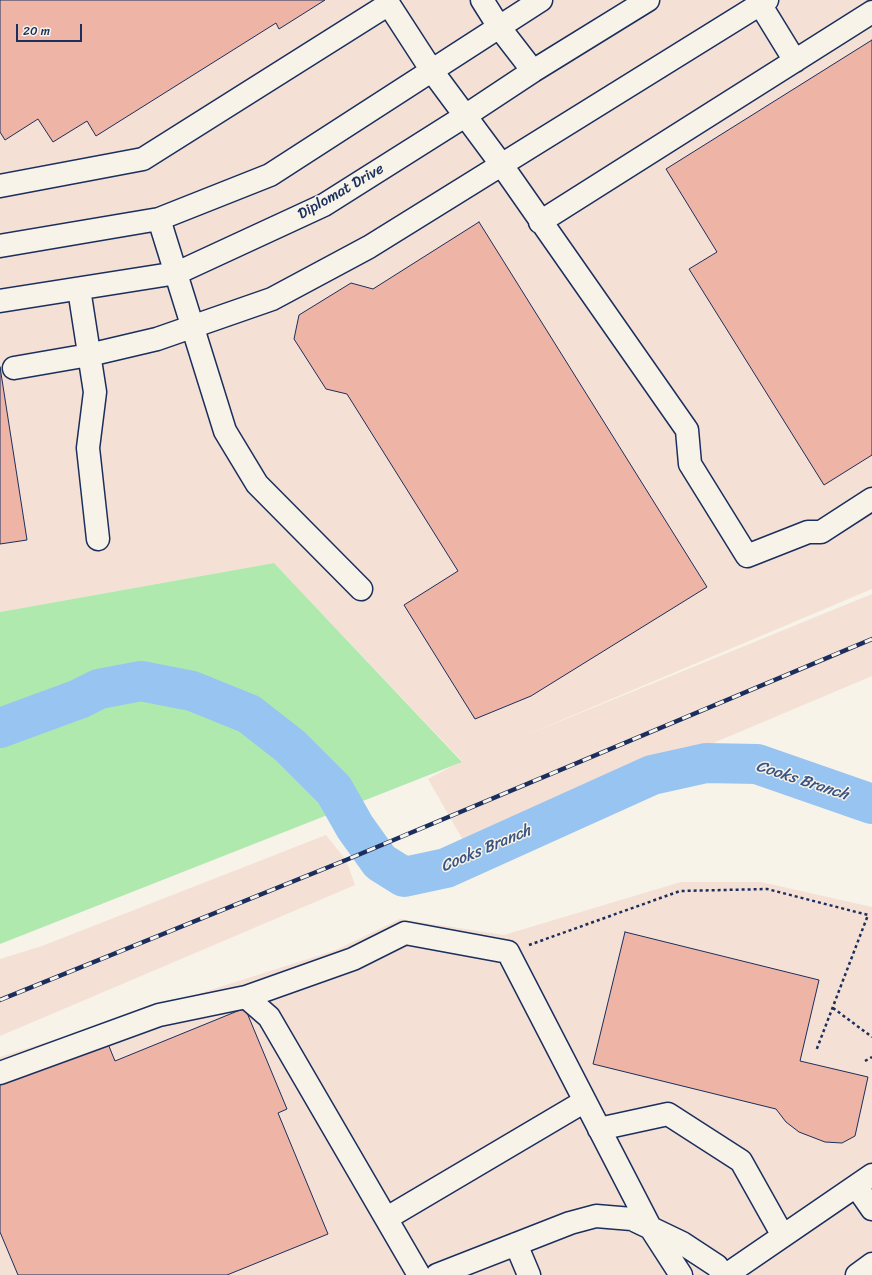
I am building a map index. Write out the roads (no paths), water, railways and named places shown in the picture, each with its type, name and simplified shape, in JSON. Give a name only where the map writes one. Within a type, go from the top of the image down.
[{"type":"street","points":[[482,0],[499,27],[533,71]]},
{"type":"street","points":[[0,246],[159,219],[270,175],[542,0]]},
{"type":"street","name":"Diplomat Drive","points":[[0,301],[177,273],[324,205],[533,71],[648,0]]},
{"type":"street","points":[[0,186],[143,159],[387,2],[432,71],[501,164],[540,222],[687,430],[690,464],[747,556],[808,532],[821,532],[872,499]]},
{"type":"street","points":[[14,368],[89,355],[157,339],[272,299],[369,247],[763,2],[795,61]]},
{"type":"street","points":[[540,222],[872,12]]},
{"type":"street","points":[[159,219],[225,431],[257,484],[362,589]]},
{"type":"street","points":[[79,289],[94,392],[88,448],[98,539]]},
{"type":"street","points":[[0,1073],[159,1015],[246,997],[353,959],[405,933],[508,952],[650,1227],[681,1275]]},
{"type":"street","points":[[246,997],[269,1017],[419,1275]]},
{"type":"street","points":[[387,1218],[584,1101]]},
{"type":"street","points":[[599,1129],[668,1114],[742,1161],[783,1236]]},
{"type":"street","points":[[437,1275],[570,1223],[596,1216],[632,1219],[650,1227],[682,1243],[717,1266],[725,1275],[864,1180],[872,1208]]},
{"type":"street","points":[[516,1244],[529,1275]]},
{"type":"street","points":[[857,1275],[872,1264]]},
{"type":"waterway","name":"Cooks Branch","points":[[0,728],[79,699],[99,689],[141,681],[192,691],[249,714],[290,746],[334,790],[355,827],[380,862],[404,877],[446,868],[652,775],[706,763],[757,764],[872,804]]},
{"type":"railway","points":[[0,1000],[346,860],[872,639]]}]
